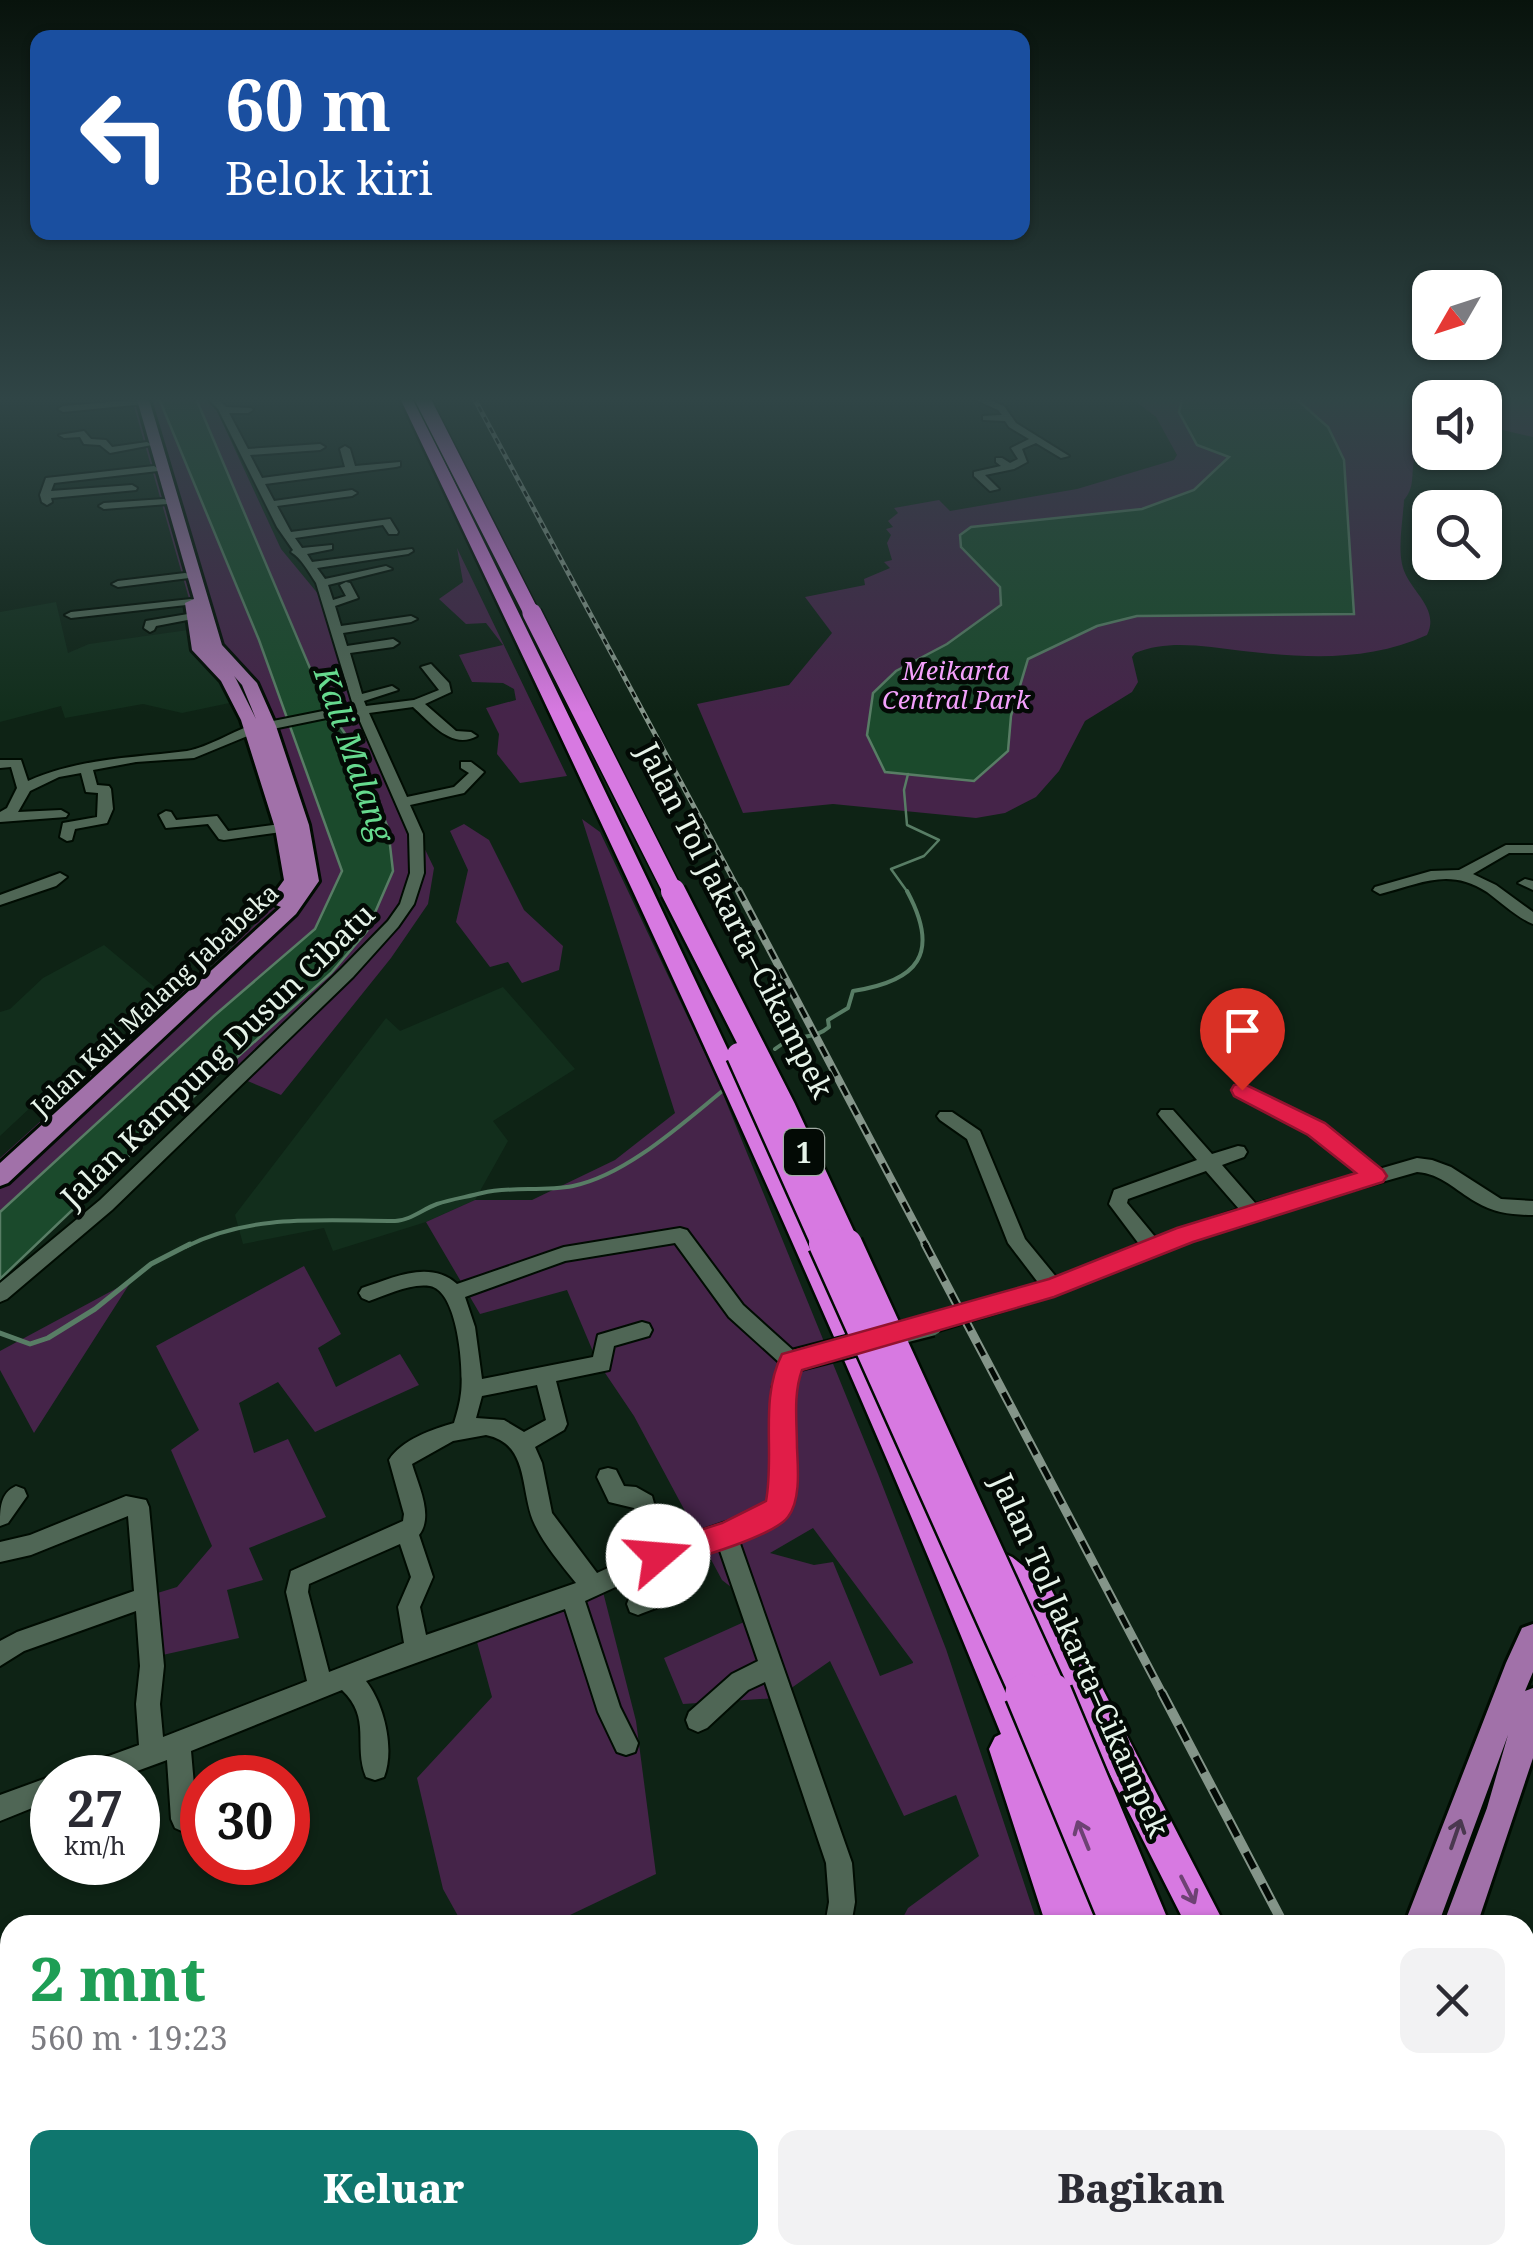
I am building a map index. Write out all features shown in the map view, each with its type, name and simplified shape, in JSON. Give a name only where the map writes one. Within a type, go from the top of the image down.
[{"type":"highway","name":"1","points":[[459,502],[734,1082],[926,1513],[1091,1915]]},
{"type":"highway","name":"1","points":[[463,502],[689,947],[768,1116],[1002,1638],[1117,1915]]},
{"type":"highway","name":"1","points":[[477,502],[784,1109],[1025,1629],[1147,1915]]},
{"type":"highway","name":"Jalan Tol Jakarta–Cikampek","points":[[479,502],[716,960],[1001,1567],[1147,1915]]},
{"type":"highway","points":[[926,1513],[1061,1915]]},
{"type":"highway","points":[[1001,1567],[1038,1598],[1201,1915]]},
{"type":"main road","name":"Jalan Kali Malang Jababeka","points":[[0,1177],[303,895],[311,874],[260,728],[249,683],[198,621],[164,502]]},
{"type":"main road","name":"Jalan Kali Malang Jababeka","points":[[166,502],[198,621]]},
{"type":"main road","name":"Jalan Kali Malang Jababeka","points":[[0,1158],[217,961],[288,891],[293,867],[292,826]]},
{"type":"main road","points":[[1425,1915],[1442,1878],[1499,1710],[1533,1638]]},
{"type":"main road","points":[[1464,1915],[1503,1808],[1533,1703]]},
{"type":"street","points":[[104,506],[164,502]]},
{"type":"street","points":[[271,504],[281,502]]},
{"type":"street","name":"Jalan Kampung Dusun Cibatu","points":[[0,1294],[149,1165],[393,924],[406,904],[417,873],[416,834],[360,706],[331,604],[322,583],[296,552],[271,504]]},
{"type":"street","points":[[285,532],[361,518],[389,522],[393,532]]},
{"type":"street","points":[[285,532],[306,524]]},
{"type":"street","points":[[296,552],[328,547]]},
{"type":"street","points":[[307,566],[408,551]]},
{"type":"street","points":[[322,583],[386,568]]},
{"type":"street","points":[[118,584],[185,576]]},
{"type":"street","points":[[331,604],[352,598],[346,586]]},
{"type":"street","points":[[70,616],[198,621]]},
{"type":"street","points":[[338,630],[411,619]]},
{"type":"street","points":[[150,628],[150,622],[198,621]]},
{"type":"street","points":[[342,651],[393,643]]},
{"type":"street","points":[[2,818],[13,810],[24,788],[54,774],[174,753],[194,754],[260,728],[360,706],[416,704],[447,689],[426,666]]},
{"type":"street","points":[[360,706],[392,690]]},
{"type":"street","points":[[416,704],[452,736],[471,736]]},
{"type":"street","points":[[0,764],[16,763],[24,788]]},
{"type":"street","points":[[404,802],[464,788],[477,772],[466,765]]},
{"type":"street","points":[[67,837],[68,826],[104,818],[108,802],[104,790],[92,790],[86,767]]},
{"type":"street","points":[[2,818],[61,814]]},
{"type":"street","points":[[166,816],[171,825],[212,819],[221,836],[292,826]]},
{"type":"street","points":[[1462,874],[1506,849],[1533,850]]},
{"type":"street","points":[[1380,890],[1443,871],[1462,874],[1492,887],[1533,919]]},
{"type":"street","points":[[0,900],[52,884],[60,877]]},
{"type":"street","points":[[1242,1090],[1316,1129],[1375,1176]]},
{"type":"street","points":[[1168,1114],[1252,1212]]},
{"type":"street","points":[[946,1116],[974,1135],[1017,1243],[1054,1288]]},
{"type":"street","points":[[1152,1247],[1117,1198],[1238,1152]]},
{"type":"street","points":[[794,1361],[1054,1288],[1152,1247],[1252,1212],[1375,1176],[1431,1166],[1497,1207],[1533,1208]]},
{"type":"street","points":[[453,1293],[564,1254],[680,1235],[736,1310],[794,1361]]},
{"type":"street","points":[[370,1293],[434,1278],[453,1293],[464,1318],[472,1389],[464,1426]]},
{"type":"street","points":[[472,1389],[602,1364],[605,1341],[642,1330]]},
{"type":"street","points":[[146,1755],[768,1517],[778,1508],[784,1476],[782,1388],[794,1361]]},
{"type":"street","points":[[521,1444],[557,1424],[545,1376]]},
{"type":"street","points":[[332,1682],[297,1592],[299,1578],[407,1531],[416,1520],[400,1460],[438,1435],[464,1426],[501,1430],[521,1444],[528,1456],[543,1520],[582,1591],[610,1712],[626,1743]]},
{"type":"street","points":[[608,1477],[618,1495],[636,1496],[644,1503],[686,1580],[638,1604]]},
{"type":"street","points":[[0,1516],[16,1496]]},
{"type":"street","points":[[0,1552],[32,1545],[133,1505],[140,1511],[152,1666],[148,1704],[152,1753]]},
{"type":"street","points":[[407,1531],[422,1577],[408,1606],[417,1649]]},
{"type":"street","points":[[726,1535],[839,1863],[840,1915]]},
{"type":"street","points":[[0,1655],[17,1643],[146,1597]]},
{"type":"street","points":[[698,1720],[740,1682],[771,1668]]},
{"type":"street","points":[[332,1682],[353,1683],[370,1706],[375,1768]]},
{"type":"street","points":[[178,1744],[180,1769]]},
{"type":"street","points":[[0,1806],[30,1796]]},
{"type":"shaded area","points":[[56,602],[68,653],[89,644],[195,629],[239,701],[182,713],[143,704],[65,718],[61,706],[0,722],[0,612]]},
{"type":"shaded area","points":[[104,945],[157,989],[0,1136],[0,1012],[10,1009],[43,978]]},
{"type":"shaded area","points":[[503,987],[575,1069],[493,1121],[508,1141],[475,1200],[426,1222],[333,1251],[324,1228],[243,1244],[235,1215],[386,1018],[400,1031]]},
{"type":"green space","points":[[161,502],[202,502],[259,640],[342,871],[315,929],[0,1212],[0,1158],[228,951],[288,891],[293,880],[249,720],[194,616]]},
{"type":"green space","points":[[239,502],[259,502],[281,549],[319,595],[348,690],[434,868],[428,904],[391,958],[281,1095],[219,1069],[388,828],[357,751],[326,706]]},
{"type":"green space","name":"Meikarta Central Park","points":[[941,502],[950,511],[1004,502],[1404,502],[1402,564],[1427,607],[1430,625],[1427,635],[1360,654],[1290,655],[1188,645],[1161,646],[1135,653],[1132,657],[1138,682],[1132,692],[1085,721],[1059,771],[1036,797],[1005,813],[976,818],[833,804],[743,813],[697,704],[789,685],[832,633],[805,597],[865,585],[864,579],[890,568],[884,562],[892,560],[887,543],[891,535],[886,529],[893,527],[888,521],[898,513],[894,508]]},
{"type":"green space","points":[[457,548],[567,776],[520,783],[497,754],[499,734],[486,708],[516,700],[514,689],[503,683],[472,682],[459,655],[503,645],[486,623],[466,624],[439,599],[463,582]]},
{"type":"green space","points":[[582,819],[600,832],[716,1077],[946,1649],[1035,1915],[904,1915],[908,1908],[979,1856],[956,1795],[904,1816],[830,1661],[777,1698],[683,1704],[664,1658],[764,1613],[722,1580],[634,1416],[597,1361],[567,1290],[480,1314],[426,1222],[475,1200],[532,1200],[615,1160],[675,1113]],"holes":[[[813,1528],[913,1663],[880,1676],[833,1562],[814,1565],[770,1553]]]},
{"type":"green space","points":[[464,824],[489,840],[524,910],[563,946],[559,970],[522,983],[508,962],[490,967],[456,922],[468,870],[450,831]]},
{"type":"green space","points":[[304,1266],[341,1334],[318,1348],[336,1387],[400,1354],[419,1385],[315,1432],[278,1382],[239,1403],[254,1453],[288,1439],[326,1517],[249,1548],[263,1580],[227,1590],[239,1638],[149,1658],[138,1599],[177,1587],[212,1546],[171,1450],[199,1430],[156,1346]]},
{"type":"green space","points":[[132,1280],[34,1433],[0,1370],[0,1351]]},
{"type":"green space","points":[[602,1588],[636,1721],[656,1874],[570,1915],[457,1915],[443,1889],[417,1778],[492,1697],[474,1631]]},
{"type":"water","name":"Kali Malang","points":[[202,502],[240,502],[326,706],[357,751],[388,828],[393,871],[367,931],[331,973],[153,1133],[0,1279],[0,1212],[315,929],[342,871],[259,640]]},
{"type":"water","points":[[1162,502],[1347,502],[1354,614],[1137,616],[1097,626],[1028,659],[1011,716],[1008,751],[974,781],[885,772],[867,735],[873,693],[896,671],[947,644],[1001,605],[1000,587],[961,547],[960,535],[971,527],[1142,509]]},
{"type":"waterway","points":[[907,892],[891,869],[924,856],[939,840],[907,825],[904,790],[908,774]]},
{"type":"waterway","points":[[775,1049],[829,1027],[828,1020],[848,1008],[853,991],[908,972],[922,948],[922,932],[907,892]]},
{"type":"waterway","points":[[185,1247],[210,1236],[262,1224],[400,1220],[437,1204],[482,1193],[573,1186],[634,1159],[726,1088]]},
{"type":"waterway","points":[[0,1333],[30,1344],[48,1338],[95,1309],[151,1264],[190,1244]]},
{"type":"railway","points":[[530,502],[741,894]]},
{"type":"railway","points":[[739,891],[927,1247]]},
{"type":"railway","points":[[925,1244],[1163,1695]]},
{"type":"railway","points":[[1162,1693],[1279,1915]]},
{"type":"route","points":[[658,1556],[726,1535],[768,1517],[778,1508],[784,1476],[782,1388],[792,1362],[1054,1288],[1185,1235],[1375,1176],[1347,1151],[1287,1110],[1242,1090]]}]
